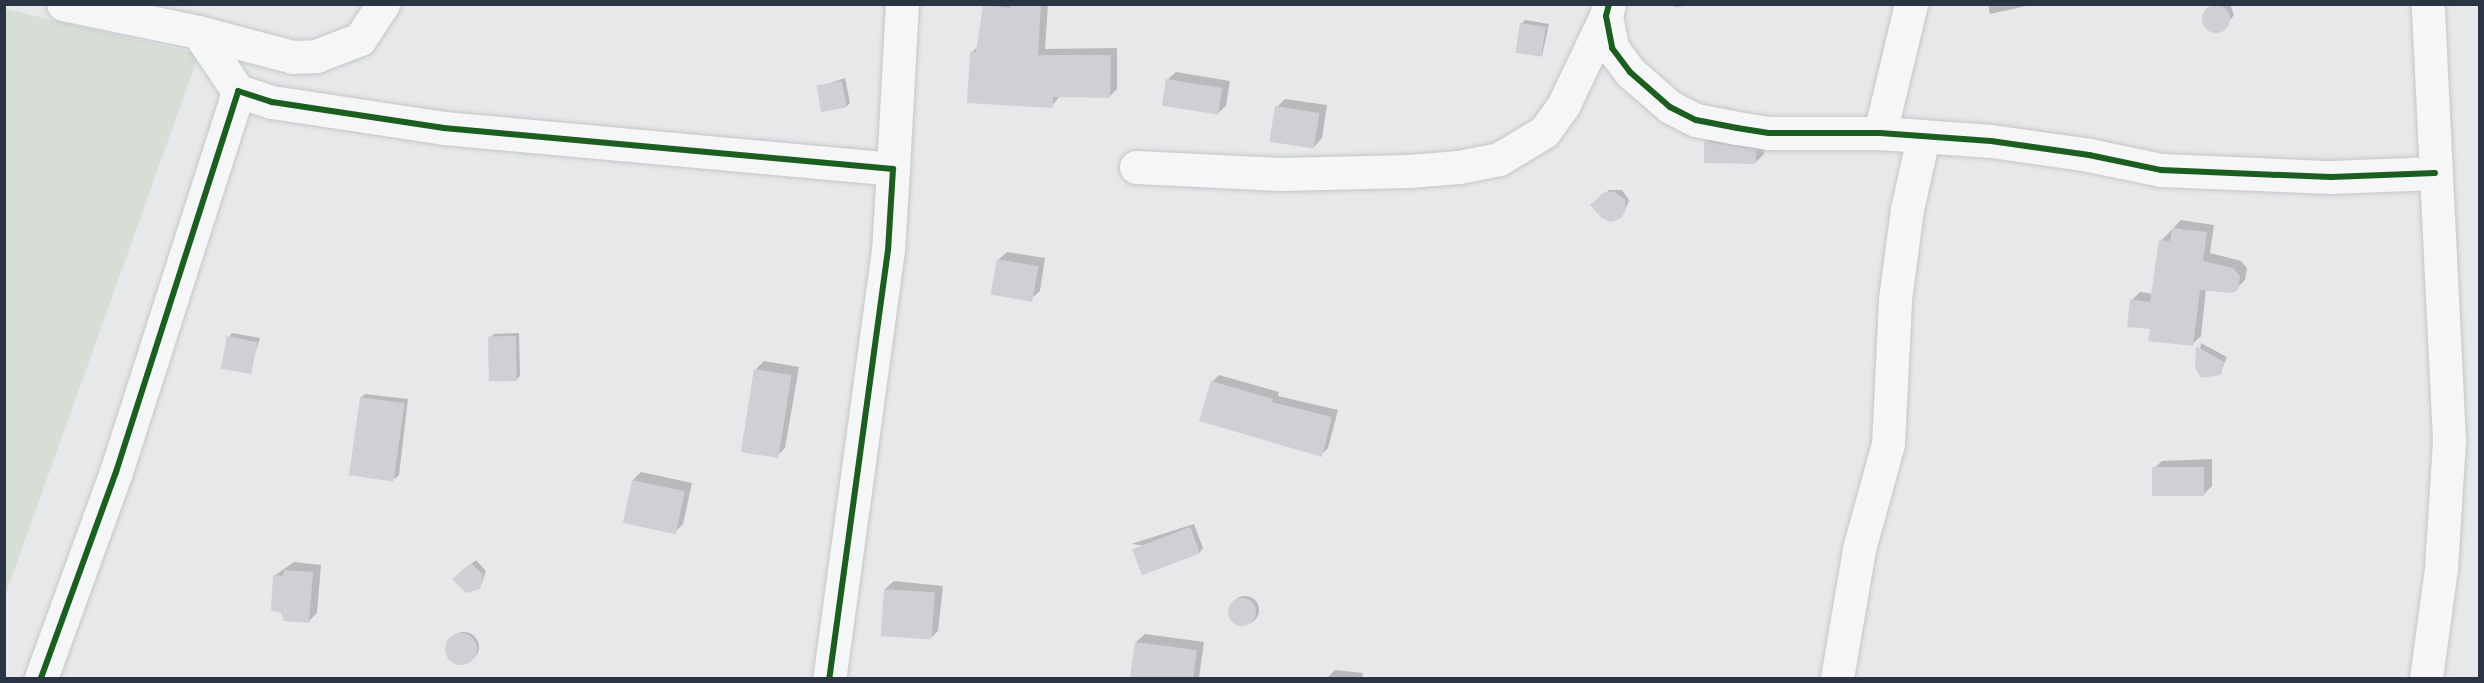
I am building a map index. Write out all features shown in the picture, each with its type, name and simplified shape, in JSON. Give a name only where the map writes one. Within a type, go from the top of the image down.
[{"type":"street","points":[[63,4],[198,32],[293,57],[316,56],[360,39],[383,4]]},
{"type":"street","points":[[829,678],[888,250],[902,4]]},
{"type":"street","points":[[1880,133],[1911,4]]},
{"type":"street","points":[[2426,678],[2441,568],[2449,440],[2428,4]]},
{"type":"street","points":[[1607,10],[1612,48],[1630,72],[1670,107],[1696,120],[1769,133],[1880,133],[1923,138],[1991,141],[2089,154],[2161,170],[2331,177],[2435,173]]},
{"type":"street","points":[[1137,167],[1280,174],[1459,168],[1499,159],[1544,132],[1563,106],[1607,10]]},
{"type":"street","points":[[198,32],[238,91],[272,102],[408,123],[893,169]]},
{"type":"street","points":[[41,678],[116,472],[238,91]]},
{"type":"street","points":[[1837,678],[1859,549],[1888,444],[1895,299],[1906,209],[1923,138]]},
{"type":"shaded area","points":[[5,9],[199,54],[5,596]]},
{"type":"building","points":[[1011,4],[1041,4],[1038,55],[1111,55],[1110,98],[1053,97],[1053,108],[967,103],[970,52],[976,52],[983,5],[1010,8]]},
{"type":"building","points":[[2216,5],[2226,9],[2230,19],[2226,29],[2216,33],[2206,29],[2202,19],[2206,9]]},
{"type":"building","points":[[1520,23],[1546,27],[1541,57],[1515,53]]},
{"type":"building","points":[[1166,79],[1222,88],[1218,115],[1162,106]]},
{"type":"building","points":[[842,81],[847,108],[821,112],[816,86]]},
{"type":"building","points":[[1275,106],[1319,113],[1314,149],[1269,142]]},
{"type":"building","points":[[1704,141],[1756,150],[1756,164],[1704,163]]},
{"type":"building","points":[[1613,191],[1625,199],[1626,210],[1621,218],[1611,222],[1602,218],[1590,205],[1603,193]]},
{"type":"building","points":[[2172,228],[2207,232],[2203,261],[2233,268],[2240,276],[2238,290],[2232,293],[2200,290],[2193,346],[2148,341],[2150,329],[2127,327],[2130,299],[2150,302],[2159,240],[2170,241]]},
{"type":"building","points":[[997,259],[1038,266],[1032,302],[991,294]]},
{"type":"building","points":[[227,336],[257,342],[251,374],[221,368]]},
{"type":"building","points":[[488,336],[516,336],[517,381],[489,381]]},
{"type":"building","points":[[2196,346],[2224,362],[2221,375],[2201,378],[2195,368]]},
{"type":"building","points":[[754,369],[792,375],[778,458],[741,452]]},
{"type":"building","points":[[1211,381],[1273,399],[1272,402],[1332,417],[1322,457],[1199,421]]},
{"type":"building","points":[[360,397],[405,403],[394,481],[349,475]]},
{"type":"building","points":[[2152,467],[2204,467],[2204,496],[2152,496]]},
{"type":"building","points":[[632,480],[685,491],[676,534],[623,523]]},
{"type":"building","points":[[1190,527],[1200,553],[1142,575],[1132,549]]},
{"type":"building","points":[[471,563],[483,575],[480,589],[466,593],[452,579]]},
{"type":"building","points":[[284,570],[313,572],[309,623],[284,621],[281,613],[271,610],[273,575],[283,576]]},
{"type":"building","points":[[884,589],[935,593],[932,639],[881,636]]},
{"type":"building","points":[[1242,598],[1252,602],[1256,612],[1252,622],[1242,626],[1232,622],[1228,612],[1232,602]]},
{"type":"building","points":[[461,633],[472,638],[477,649],[472,660],[461,665],[450,660],[445,649],[450,638]]},
{"type":"building","points":[[1135,642],[1197,650],[1193,678],[1130,678]]},
{"type":"cycle path","points":[[1609,4],[1606,16],[1612,48],[1630,72],[1670,107],[1696,120],[1769,133],[1880,133],[1991,141],[2089,155],[2161,170],[2331,177],[2435,173]]},
{"type":"cycle path","points":[[41,678],[116,472],[238,91],[272,102],[444,128],[893,169],[888,250],[829,678]]}]
